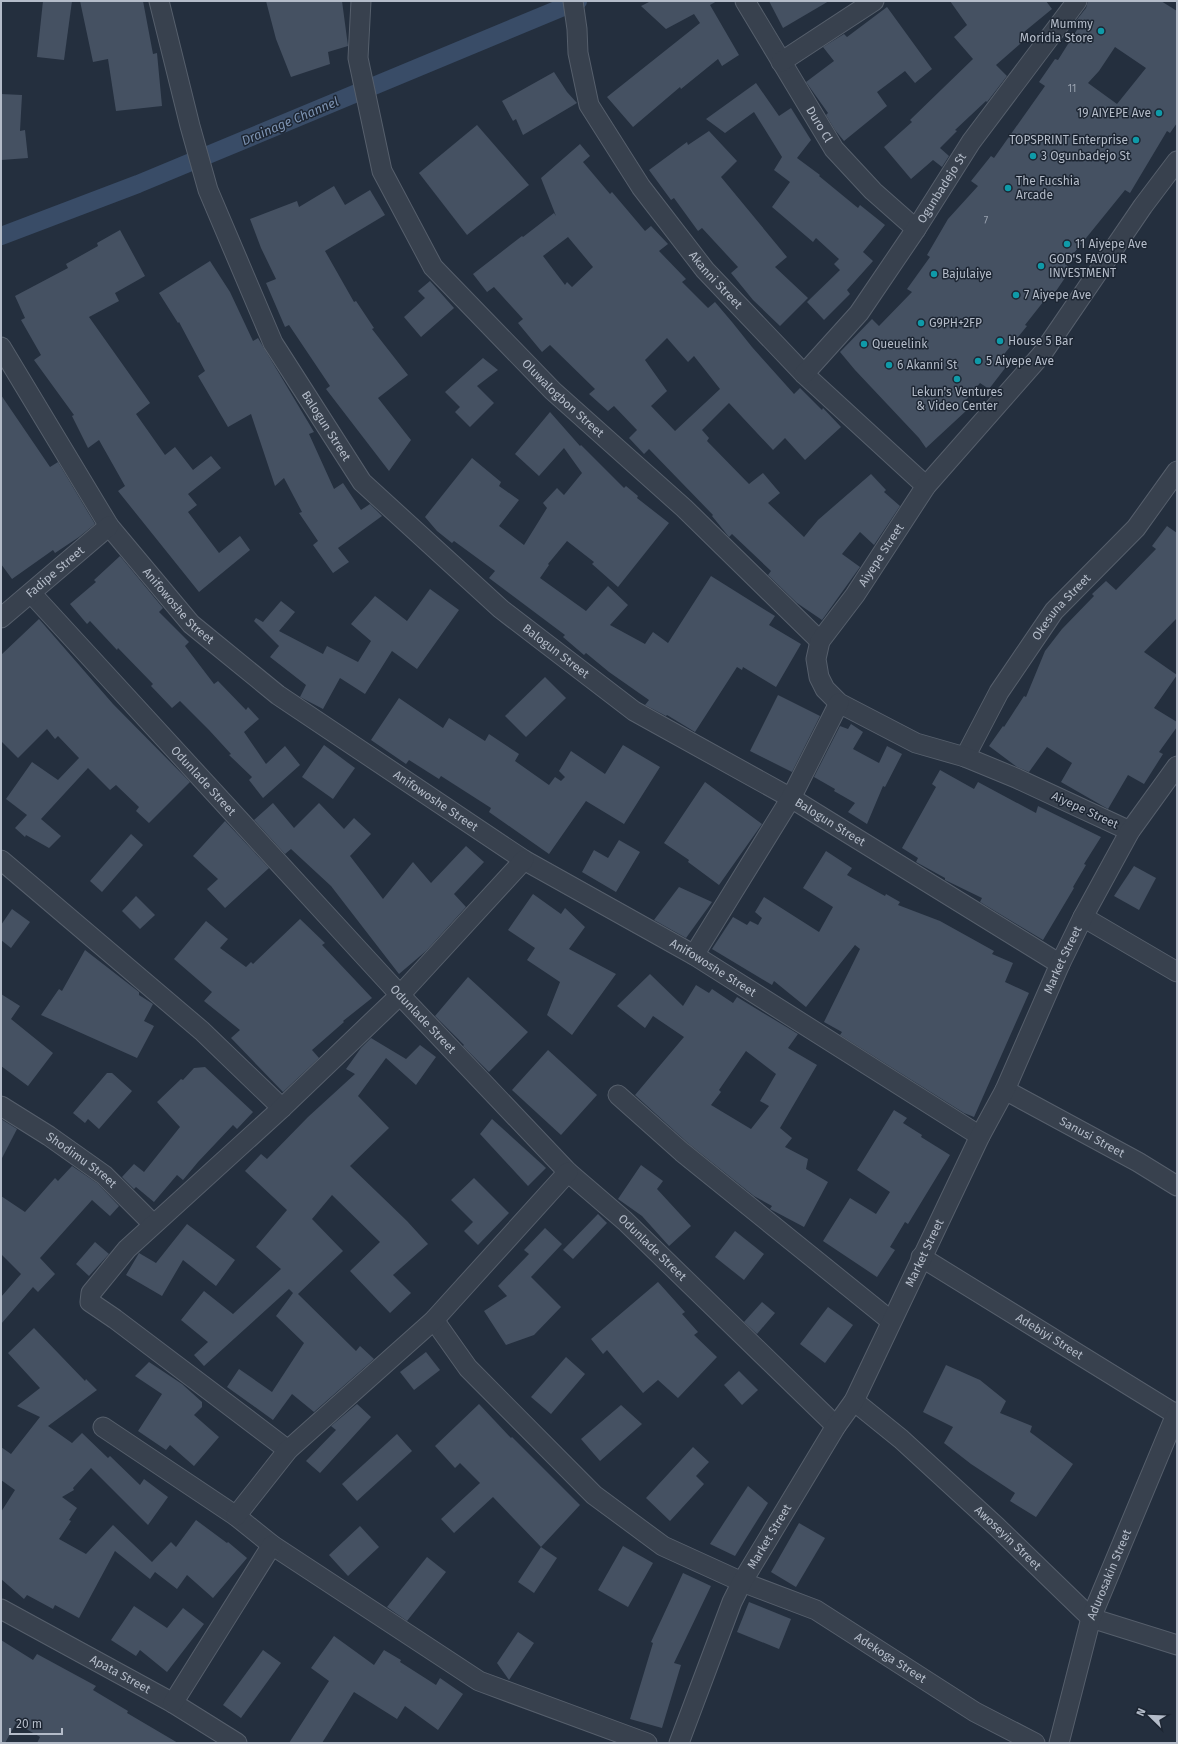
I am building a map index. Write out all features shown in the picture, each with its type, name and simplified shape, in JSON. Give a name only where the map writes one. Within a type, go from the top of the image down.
[{"type":"street","name":"Balogun Street","points":[[159,1],[206,184],[273,343],[362,482],[501,609],[634,712],[791,798],[1060,964]]},
{"type":"street","name":"Oluwalogbon Street","points":[[361,1],[358,58],[368,112],[382,171],[433,267],[553,391],[684,508],[820,641]]},
{"type":"street","name":"Akanni Street","points":[[573,1],[577,29],[578,53],[589,105],[641,187],[705,270],[804,374],[926,486]]},
{"type":"street","name":"Duro Cl","points":[[745,1],[834,149],[873,192],[916,229]]},
{"type":"street","points":[[781,62],[874,1]]},
{"type":"street","name":"Ogunbadejo St","points":[[804,374],[859,313],[916,229],[971,142],[1077,1]]},
{"type":"street","name":"Aiyepe Street","points":[[1130,831],[1016,778],[965,757],[916,743],[839,703],[825,689],[819,677],[816,659],[820,641],[855,595],[926,486],[1042,354],[1143,206],[1177,160]]},
{"type":"street","name":"Anifowoshe Street","points":[[1,347],[109,526],[191,624],[278,695],[524,860],[694,955],[980,1136]]},
{"type":"street","name":"Okesuna Street","points":[[965,757],[999,692],[1054,611],[1136,528],[1177,471]]},
{"type":"street","name":"Fadipe Street","points":[[2,615],[31,593],[109,526]]},
{"type":"street","name":"Odunlade Street","points":[[31,593],[400,995],[568,1172],[624,1221],[836,1426]]},
{"type":"street","points":[[694,955],[791,798],[839,703]]},
{"type":"street","name":"Market Street","points":[[678,1743],[732,1602],[742,1582],[836,1426],[854,1401],[891,1320],[980,1136],[1005,1090],[1060,964],[1083,917],[1130,831],[1177,766]]},
{"type":"street","points":[[1,860],[202,1031],[282,1108]]},
{"type":"street","points":[[288,1450],[127,1327],[90,1302],[91,1293],[127,1249],[282,1108],[400,995],[524,860]]},
{"type":"street","points":[[1083,917],[1177,972]]},
{"type":"street","name":"Sanusi Street","points":[[1005,1090],[1138,1162],[1177,1186]]},
{"type":"street","points":[[618,1095],[682,1152],[891,1320]]},
{"type":"street","name":"Shodimu Street","points":[[1,1106],[49,1136],[104,1175],[153,1224]]},
{"type":"street","points":[[236,1516],[288,1450],[434,1320],[568,1172]]},
{"type":"street","name":"Adebiyi Street","points":[[921,1258],[1176,1414]]},
{"type":"street","name":"Adekoga Street","points":[[434,1320],[468,1368],[594,1495],[663,1546],[742,1582],[816,1610],[975,1712],[1034,1743]]},
{"type":"street","name":"Awoseyin Street","points":[[854,1401],[901,1439],[997,1527],[1091,1618],[1177,1645]]},
{"type":"street","name":"Adurosakin Street","points":[[1059,1743],[1091,1618],[1176,1414]]},
{"type":"street","points":[[103,1427],[236,1516],[272,1546],[479,1681],[646,1743]]},
{"type":"street","points":[[173,1703],[272,1546]]},
{"type":"street","name":"Apata Street","points":[[1,1609],[173,1703],[237,1743]]},
{"type":"building","points":[[43,1],[72,1],[64,60],[37,57]]},
{"type":"building","points":[[80,1],[143,1],[153,54],[157,53],[162,106],[116,111],[108,59],[93,62]]},
{"type":"building","points":[[266,1],[342,1],[348,46],[328,52],[330,64],[291,77],[276,39]]},
{"type":"building","points":[[651,1],[717,1],[710,5],[739,55],[722,66],[718,59],[681,89],[680,87],[633,127],[607,97],[700,23],[694,14],[666,29],[641,6]]},
{"type":"building","points":[[769,1],[829,1],[783,28]]},
{"type":"building","points":[[950,1],[1046,1],[1052,9],[1024,32],[1028,37],[996,65],[1007,76],[987,102],[986,101],[955,130],[957,131],[940,148],[949,156],[942,167],[933,160],[911,179],[884,147],[912,122],[910,120],[973,59],[954,37],[967,25]]},
{"type":"building","points":[[1088,1],[1161,1],[1177,11],[1177,123],[1170,133],[1167,131],[1130,193],[1125,190],[1065,264],[1071,269],[1054,294],[1051,292],[1025,325],[1027,326],[1001,358],[1009,363],[989,389],[980,383],[962,405],[967,410],[926,448],[919,438],[840,352],[872,319],[879,326],[912,292],[907,289],[930,257],[927,255],[948,219],[978,186],[971,181],[991,156],[994,158],[1045,86],[1039,82],[1055,59],[1058,60],[1080,25],[1075,22],[1086,8]],"holes":[[[1115,47],[1146,68],[1117,104],[1088,83],[1099,71]]]},
{"type":"building","points":[[887,7],[932,69],[915,83],[905,71],[877,92],[887,106],[844,141],[826,115],[828,113],[806,82],[834,61],[823,47],[844,34],[847,37]]},
{"type":"building","points":[[554,72],[567,92],[577,103],[523,135],[516,119],[513,121],[502,101]]},
{"type":"building","points":[[756,83],[779,116],[791,108],[811,140],[797,158],[820,175],[819,176],[858,208],[860,205],[885,225],[863,252],[873,261],[847,290],[850,294],[824,320],[807,302],[840,270],[834,264],[839,259],[816,238],[813,242],[772,207],[790,182],[774,170],[782,157],[754,112],[725,133],[706,119]]},
{"type":"building","points":[[1,94],[22,95],[20,131],[25,130],[28,158],[1,160]]},
{"type":"building","points":[[477,125],[529,185],[467,235],[419,173]]},
{"type":"building","points":[[709,131],[737,161],[721,177],[787,257],[775,267],[808,298],[780,326],[753,300],[731,273],[738,267],[702,228],[698,231],[674,198],[671,200],[649,170],[687,142],[688,145]]},
{"type":"building","points":[[580,144],[590,156],[583,162],[610,194],[612,192],[645,231],[651,226],[668,244],[659,251],[686,279],[682,282],[708,308],[715,302],[752,347],[794,394],[800,388],[822,410],[823,408],[841,427],[805,460],[785,438],[773,450],[729,403],[702,430],[709,438],[707,441],[749,484],[763,473],[780,493],[768,503],[804,537],[818,520],[871,474],[886,490],[884,492],[900,506],[874,545],[860,532],[842,554],[860,567],[822,620],[797,603],[768,575],[771,571],[732,534],[729,537],[712,516],[713,515],[649,449],[644,454],[629,438],[637,430],[614,406],[608,411],[589,394],[595,389],[550,345],[542,352],[518,323],[523,319],[494,287],[487,292],[473,274],[554,213],[556,216],[541,178]],"holes":[[[568,237],[593,267],[572,287],[567,282],[565,285],[543,256]],[[667,338],[688,362],[694,356],[720,389],[675,431],[651,406],[667,391],[645,360]]]},
{"type":"building","points":[[334,186],[345,205],[370,190],[385,215],[325,251],[354,302],[356,301],[374,328],[372,329],[408,375],[378,398],[411,440],[389,471],[326,389],[330,386],[289,325],[285,327],[266,283],[276,279],[261,248],[250,219],[297,201],[299,207]]},
{"type":"building","points":[[120,230],[145,276],[115,293],[119,301],[89,317],[150,403],[136,414],[165,455],[175,447],[193,470],[211,456],[221,468],[188,494],[197,505],[188,512],[219,553],[240,536],[250,550],[199,592],[118,491],[125,486],[99,440],[88,448],[72,416],[74,415],[34,360],[41,355],[21,320],[25,318],[15,296],[68,268],[66,264],[98,246],[97,243]]},
{"type":"building","points":[[210,261],[230,292],[253,341],[258,338],[314,432],[309,434],[334,489],[343,483],[361,510],[370,504],[382,516],[338,548],[349,562],[333,573],[313,545],[318,541],[299,513],[302,512],[284,478],[275,486],[251,414],[228,427],[198,376],[205,371],[179,322],[178,323],[159,293]]},
{"type":"building","points":[[430,281],[454,308],[421,337],[404,317],[425,298],[418,291]]},
{"type":"building","points":[[483,358],[498,370],[477,386],[494,403],[470,427],[455,412],[460,407],[445,392]]},
{"type":"building","points":[[1,395],[50,467],[58,462],[95,524],[55,553],[53,550],[12,579],[1,564]]},
{"type":"building","points":[[550,412],[580,446],[581,445],[624,488],[626,486],[638,496],[637,498],[669,523],[618,587],[592,564],[594,562],[567,541],[548,564],[549,565],[540,578],[586,611],[608,586],[628,605],[610,625],[645,644],[653,632],[668,643],[711,576],[775,616],[769,625],[801,644],[776,687],[743,667],[742,670],[737,667],[695,732],[667,715],[666,716],[645,705],[649,700],[609,672],[586,653],[584,655],[563,637],[565,635],[489,578],[495,571],[454,541],[452,543],[437,531],[425,517],[472,458],[501,482],[499,486],[519,500],[499,526],[524,545],[547,508],[543,503],[557,488],[564,495],[582,473],[564,448],[539,476],[515,454]]},
{"type":"building","points":[[1167,526],[1177,533],[1177,618],[1144,652],[1177,675],[1154,708],[1177,722],[1177,727],[1159,752],[1163,754],[1144,784],[1128,775],[1108,809],[1061,782],[1072,763],[1047,747],[1029,772],[1017,767],[989,746],[1003,726],[1004,727],[1024,696],[1026,697],[1045,651],[1062,629],[1094,596],[1092,594],[1106,581],[1116,590],[1156,549],[1152,546]]},
{"type":"building","points":[[120,556],[163,608],[159,612],[189,642],[185,646],[214,684],[218,681],[246,710],[248,707],[259,719],[244,732],[266,764],[285,746],[300,765],[263,798],[249,780],[252,777],[229,755],[231,754],[209,730],[180,701],[172,708],[151,686],[153,684],[118,648],[117,650],[90,621],[87,624],[70,604],[96,582],[94,580]]},
{"type":"building","points":[[430,589],[459,610],[417,669],[392,651],[365,694],[340,678],[323,709],[300,697],[306,685],[270,657],[279,646],[254,621],[256,618],[263,622],[281,601],[295,612],[279,631],[323,654],[327,646],[358,662],[371,641],[351,624],[375,596],[407,621]]},
{"type":"building","points":[[39,619],[113,704],[190,782],[149,823],[136,811],[139,807],[116,785],[110,790],[88,768],[41,819],[61,836],[49,848],[26,835],[25,837],[15,828],[27,815],[6,799],[32,762],[58,780],[79,758],[58,736],[55,739],[47,729],[18,758],[1,741],[1,655]]},
{"type":"building","points":[[545,677],[566,698],[526,737],[505,716]]},
{"type":"building","points":[[778,695],[820,716],[792,772],[750,751]]},
{"type":"building","points":[[399,698],[443,728],[449,718],[485,741],[489,734],[519,754],[515,761],[549,785],[555,777],[561,781],[565,777],[559,771],[571,751],[605,774],[623,745],[660,767],[624,824],[586,801],[549,854],[489,812],[491,808],[441,776],[439,779],[409,760],[406,764],[371,740]]},
{"type":"building","points":[[851,724],[863,732],[853,749],[879,763],[887,746],[902,754],[885,787],[883,786],[867,824],[848,812],[855,803],[814,777],[840,726],[848,729]]},
{"type":"building","points":[[324,745],[355,768],[333,799],[302,777]]},
{"type":"building","points":[[940,770],[974,789],[978,782],[1036,813],[1038,806],[1101,837],[1084,864],[1086,865],[1073,887],[1074,888],[1043,940],[980,902],[982,898],[945,880],[945,878],[916,862],[918,858],[902,848],[936,787],[932,784]]},
{"type":"building","points":[[705,782],[762,824],[719,885],[688,862],[689,860],[664,843]]},
{"type":"building","points":[[273,803],[294,828],[319,803],[344,829],[354,818],[371,834],[350,856],[383,899],[413,862],[431,883],[466,846],[484,862],[454,894],[466,907],[426,951],[399,974],[331,886],[291,849],[285,854],[254,820]]},
{"type":"building","points":[[225,821],[269,868],[225,908],[207,889],[218,879],[193,856]]},
{"type":"building","points":[[131,834],[143,845],[102,892],[90,881]]},
{"type":"building","points":[[619,840],[640,852],[616,892],[582,872],[594,850],[608,858]]},
{"type":"building","points":[[826,851],[852,868],[847,875],[885,896],[886,894],[900,902],[898,905],[940,921],[994,951],[992,954],[1013,963],[1005,982],[1029,993],[974,1117],[964,1113],[840,1035],[842,1032],[824,1022],[860,949],[855,945],[806,1007],[774,981],[772,985],[712,949],[733,917],[747,925],[750,921],[758,925],[762,918],[755,912],[764,897],[819,932],[833,907],[803,888]]},
{"type":"building","points":[[1134,866],[1156,878],[1139,910],[1114,896]]},
{"type":"building","points":[[679,887],[712,902],[686,938],[654,920]]},
{"type":"building","points":[[533,894],[561,914],[565,908],[585,927],[569,949],[616,974],[572,1035],[547,1015],[560,982],[527,960],[535,948],[508,930]]},
{"type":"building","points":[[136,896],[155,915],[140,929],[122,911]]},
{"type":"building","points":[[12,909],[30,922],[11,948],[1,940],[1,925]]},
{"type":"building","points":[[300,919],[325,943],[322,945],[372,998],[343,1021],[344,1022],[312,1050],[319,1058],[283,1092],[231,1038],[240,1030],[204,1001],[212,992],[174,959],[206,921],[228,939],[220,948],[246,967],[251,962],[253,964]]},
{"type":"building","points":[[85,950],[139,992],[139,995],[153,1004],[144,1021],[154,1026],[137,1058],[41,1015],[59,989],[62,991]]},
{"type":"building","points":[[650,974],[683,1006],[696,985],[709,993],[712,989],[733,1003],[737,997],[798,1034],[788,1048],[817,1065],[780,1128],[792,1138],[785,1147],[808,1159],[806,1169],[828,1182],[804,1227],[770,1209],[772,1206],[754,1196],[689,1144],[635,1095],[684,1037],[653,1016],[645,1028],[617,1006]],"holes":[[[746,1051],[776,1074],[760,1101],[769,1106],[751,1129],[711,1105],[721,1092],[719,1090]]]},
{"type":"building","points":[[468,977],[528,1032],[489,1072],[435,1016]]},
{"type":"building","points":[[1,994],[20,1006],[11,1019],[53,1053],[28,1086],[1,1066]]},
{"type":"building","points":[[371,1038],[406,1059],[420,1045],[436,1057],[416,1085],[386,1058],[358,1096],[389,1128],[350,1166],[407,1221],[428,1244],[393,1275],[411,1293],[390,1313],[350,1271],[380,1242],[332,1195],[312,1219],[343,1251],[298,1294],[356,1351],[360,1346],[374,1359],[314,1412],[292,1394],[273,1420],[227,1387],[239,1369],[272,1392],[304,1343],[276,1316],[293,1293],[289,1289],[204,1366],[194,1355],[208,1342],[181,1320],[204,1291],[233,1314],[281,1269],[256,1247],[287,1210],[245,1171],[261,1154],[267,1159],[308,1117],[355,1074],[346,1069],[361,1048]]},
{"type":"building","points":[[548,1050],[597,1095],[561,1135],[512,1090]]},
{"type":"building","points":[[205,1067],[253,1112],[237,1129],[233,1125],[183,1180],[177,1175],[154,1202],[136,1187],[134,1189],[122,1177],[134,1164],[144,1172],[180,1127],[157,1102],[181,1079],[183,1080],[194,1068]]},
{"type":"building","points":[[107,1073],[112,1073],[132,1091],[99,1129],[88,1119],[85,1123],[73,1113]]},
{"type":"building","points":[[894,1110],[907,1118],[903,1123],[922,1135],[921,1137],[950,1155],[908,1224],[905,1222],[890,1247],[895,1250],[877,1277],[823,1241],[850,1198],[876,1214],[890,1192],[857,1170]]},
{"type":"building","points":[[1,1119],[17,1129],[1,1160]]},
{"type":"building","points":[[492,1119],[546,1168],[528,1186],[480,1134]]},
{"type":"building","points":[[641,1165],[663,1181],[657,1189],[691,1226],[669,1246],[642,1216],[618,1199]]},
{"type":"building","points":[[72,1166],[97,1183],[119,1206],[110,1216],[92,1200],[40,1258],[55,1274],[38,1292],[33,1287],[1,1324],[1,1297],[21,1274],[1,1254],[1,1196],[25,1212],[55,1178],[58,1181]]},
{"type":"building","points":[[474,1178],[509,1213],[478,1245],[464,1231],[473,1222],[451,1200]]},
{"type":"building","points":[[598,1214],[607,1223],[573,1259],[563,1250]]},
{"type":"building","points":[[187,1224],[235,1260],[216,1286],[183,1260],[162,1296],[126,1275],[139,1253],[156,1263]]},
{"type":"building","points":[[545,1228],[562,1244],[531,1277],[561,1307],[534,1335],[506,1345],[484,1311],[507,1296],[498,1286],[529,1254],[524,1250]]},
{"type":"building","points":[[735,1231],[764,1254],[744,1280],[715,1257]]},
{"type":"building","points":[[95,1242],[109,1254],[89,1276],[76,1264]]},
{"type":"building","points":[[658,1282],[685,1312],[682,1314],[698,1332],[694,1335],[717,1357],[678,1398],[658,1380],[643,1393],[607,1350],[603,1354],[591,1339]]},
{"type":"building","points":[[762,1302],[775,1313],[757,1334],[744,1322]]},
{"type":"building","points":[[828,1307],[853,1325],[825,1363],[800,1344]]},
{"type":"building","points":[[34,1328],[85,1381],[86,1379],[97,1390],[48,1426],[72,1443],[82,1433],[108,1458],[110,1456],[140,1485],[144,1479],[168,1497],[148,1525],[91,1468],[73,1488],[74,1490],[62,1497],[77,1508],[69,1520],[71,1521],[59,1539],[86,1554],[113,1525],[152,1562],[171,1542],[176,1547],[196,1520],[227,1543],[228,1542],[247,1558],[213,1598],[187,1575],[177,1589],[155,1572],[150,1579],[115,1551],[79,1618],[55,1605],[53,1609],[27,1595],[24,1599],[1,1579],[1,1512],[15,1490],[1,1480],[1,1447],[11,1454],[40,1417],[17,1406],[40,1388],[8,1353]]},
{"type":"building","points":[[426,1352],[440,1370],[414,1390],[400,1372]]},
{"type":"building","points":[[566,1357],[585,1374],[551,1414],[531,1397]]},
{"type":"building","points":[[149,1362],[182,1384],[202,1402],[202,1407],[194,1415],[219,1437],[194,1466],[170,1445],[166,1450],[138,1431],[162,1394],[135,1376]]},
{"type":"building","points":[[946,1365],[980,1380],[1006,1401],[1000,1413],[1032,1426],[1030,1432],[1073,1464],[1036,1517],[1010,1501],[1015,1493],[971,1464],[944,1443],[953,1427],[923,1412]]},
{"type":"building","points":[[739,1371],[758,1390],[742,1405],[724,1385]]},
{"type":"building","points":[[357,1404],[371,1417],[320,1473],[306,1461],[336,1430],[331,1426]]},
{"type":"building","points":[[479,1404],[511,1438],[512,1437],[580,1505],[541,1547],[493,1497],[454,1533],[441,1519],[480,1483],[460,1463],[455,1468],[435,1446]]},
{"type":"building","points":[[621,1405],[642,1424],[600,1461],[581,1439]]},
{"type":"building","points":[[397,1434],[412,1451],[357,1501],[342,1484]]},
{"type":"building","points":[[693,1447],[709,1462],[696,1476],[704,1484],[670,1521],[646,1498]]},
{"type":"building","points":[[748,1486],[768,1503],[735,1556],[710,1544]]},
{"type":"building","points":[[799,1523],[825,1538],[796,1587],[771,1572]]},
{"type":"building","points":[[360,1526],[379,1547],[348,1576],[329,1555]]},
{"type":"building","points":[[623,1546],[653,1563],[628,1607],[598,1590]]},
{"type":"building","points":[[541,1547],[557,1558],[534,1593],[518,1582]]},
{"type":"building","points":[[427,1557],[446,1572],[407,1621],[387,1607]]},
{"type":"building","points":[[683,1573],[711,1586],[674,1663],[681,1665],[662,1728],[630,1719],[653,1643],[651,1642]]},
{"type":"building","points":[[749,1602],[791,1619],[779,1649],[737,1632]]},
{"type":"building","points":[[134,1606],[167,1628],[183,1608],[204,1624],[167,1672],[140,1650],[136,1656],[111,1640]]},
{"type":"building","points":[[518,1632],[534,1643],[509,1680],[497,1663]]},
{"type":"building","points":[[334,1636],[374,1665],[384,1650],[436,1685],[440,1678],[463,1694],[438,1730],[405,1706],[397,1719],[354,1692],[322,1743],[289,1743],[329,1681],[311,1668]]},
{"type":"building","points":[[1,1640],[33,1660],[37,1654],[96,1686],[93,1690],[128,1711],[127,1713],[178,1743],[37,1743],[40,1737],[16,1723],[5,1743],[1,1743]]},
{"type":"building","points":[[263,1650],[281,1663],[241,1718],[223,1705]]},
{"type":"waterway","name":"Drainage Channel","points":[[1,236],[138,184],[578,1]]},
{"type":"place","name":"Mummy Moridia Store","points":[[1101,31]]},
{"type":"place","name":"19 AIYEPE Ave","points":[[1159,113]]},
{"type":"place","name":"TOPSPRINT Enterprise","points":[[1136,140]]},
{"type":"place","name":"3 Ogunbadejo St","points":[[1033,156]]},
{"type":"place","name":"The Fucshia Arcade","points":[[1008,188]]},
{"type":"place","name":"11 Aiyepe Ave","points":[[1067,244]]},
{"type":"place","name":"GOD'S FAVOUR INVESTMENT","points":[[1041,266]]},
{"type":"place","name":"Bajulaiye","points":[[934,274]]},
{"type":"place","name":"7 Aiyepe Ave","points":[[1016,295]]},
{"type":"place","name":"G9PH+2FP","points":[[921,323]]},
{"type":"place","name":"House 5 Bar","points":[[1000,341]]},
{"type":"place","name":"Queuelink","points":[[864,344]]},
{"type":"place","name":"5 Aiyepe Ave","points":[[978,361]]},
{"type":"place","name":"6 Akanni St","points":[[889,365]]},
{"type":"place","name":"Lekun's Ventures & Video Center","points":[[957,379]]}]
